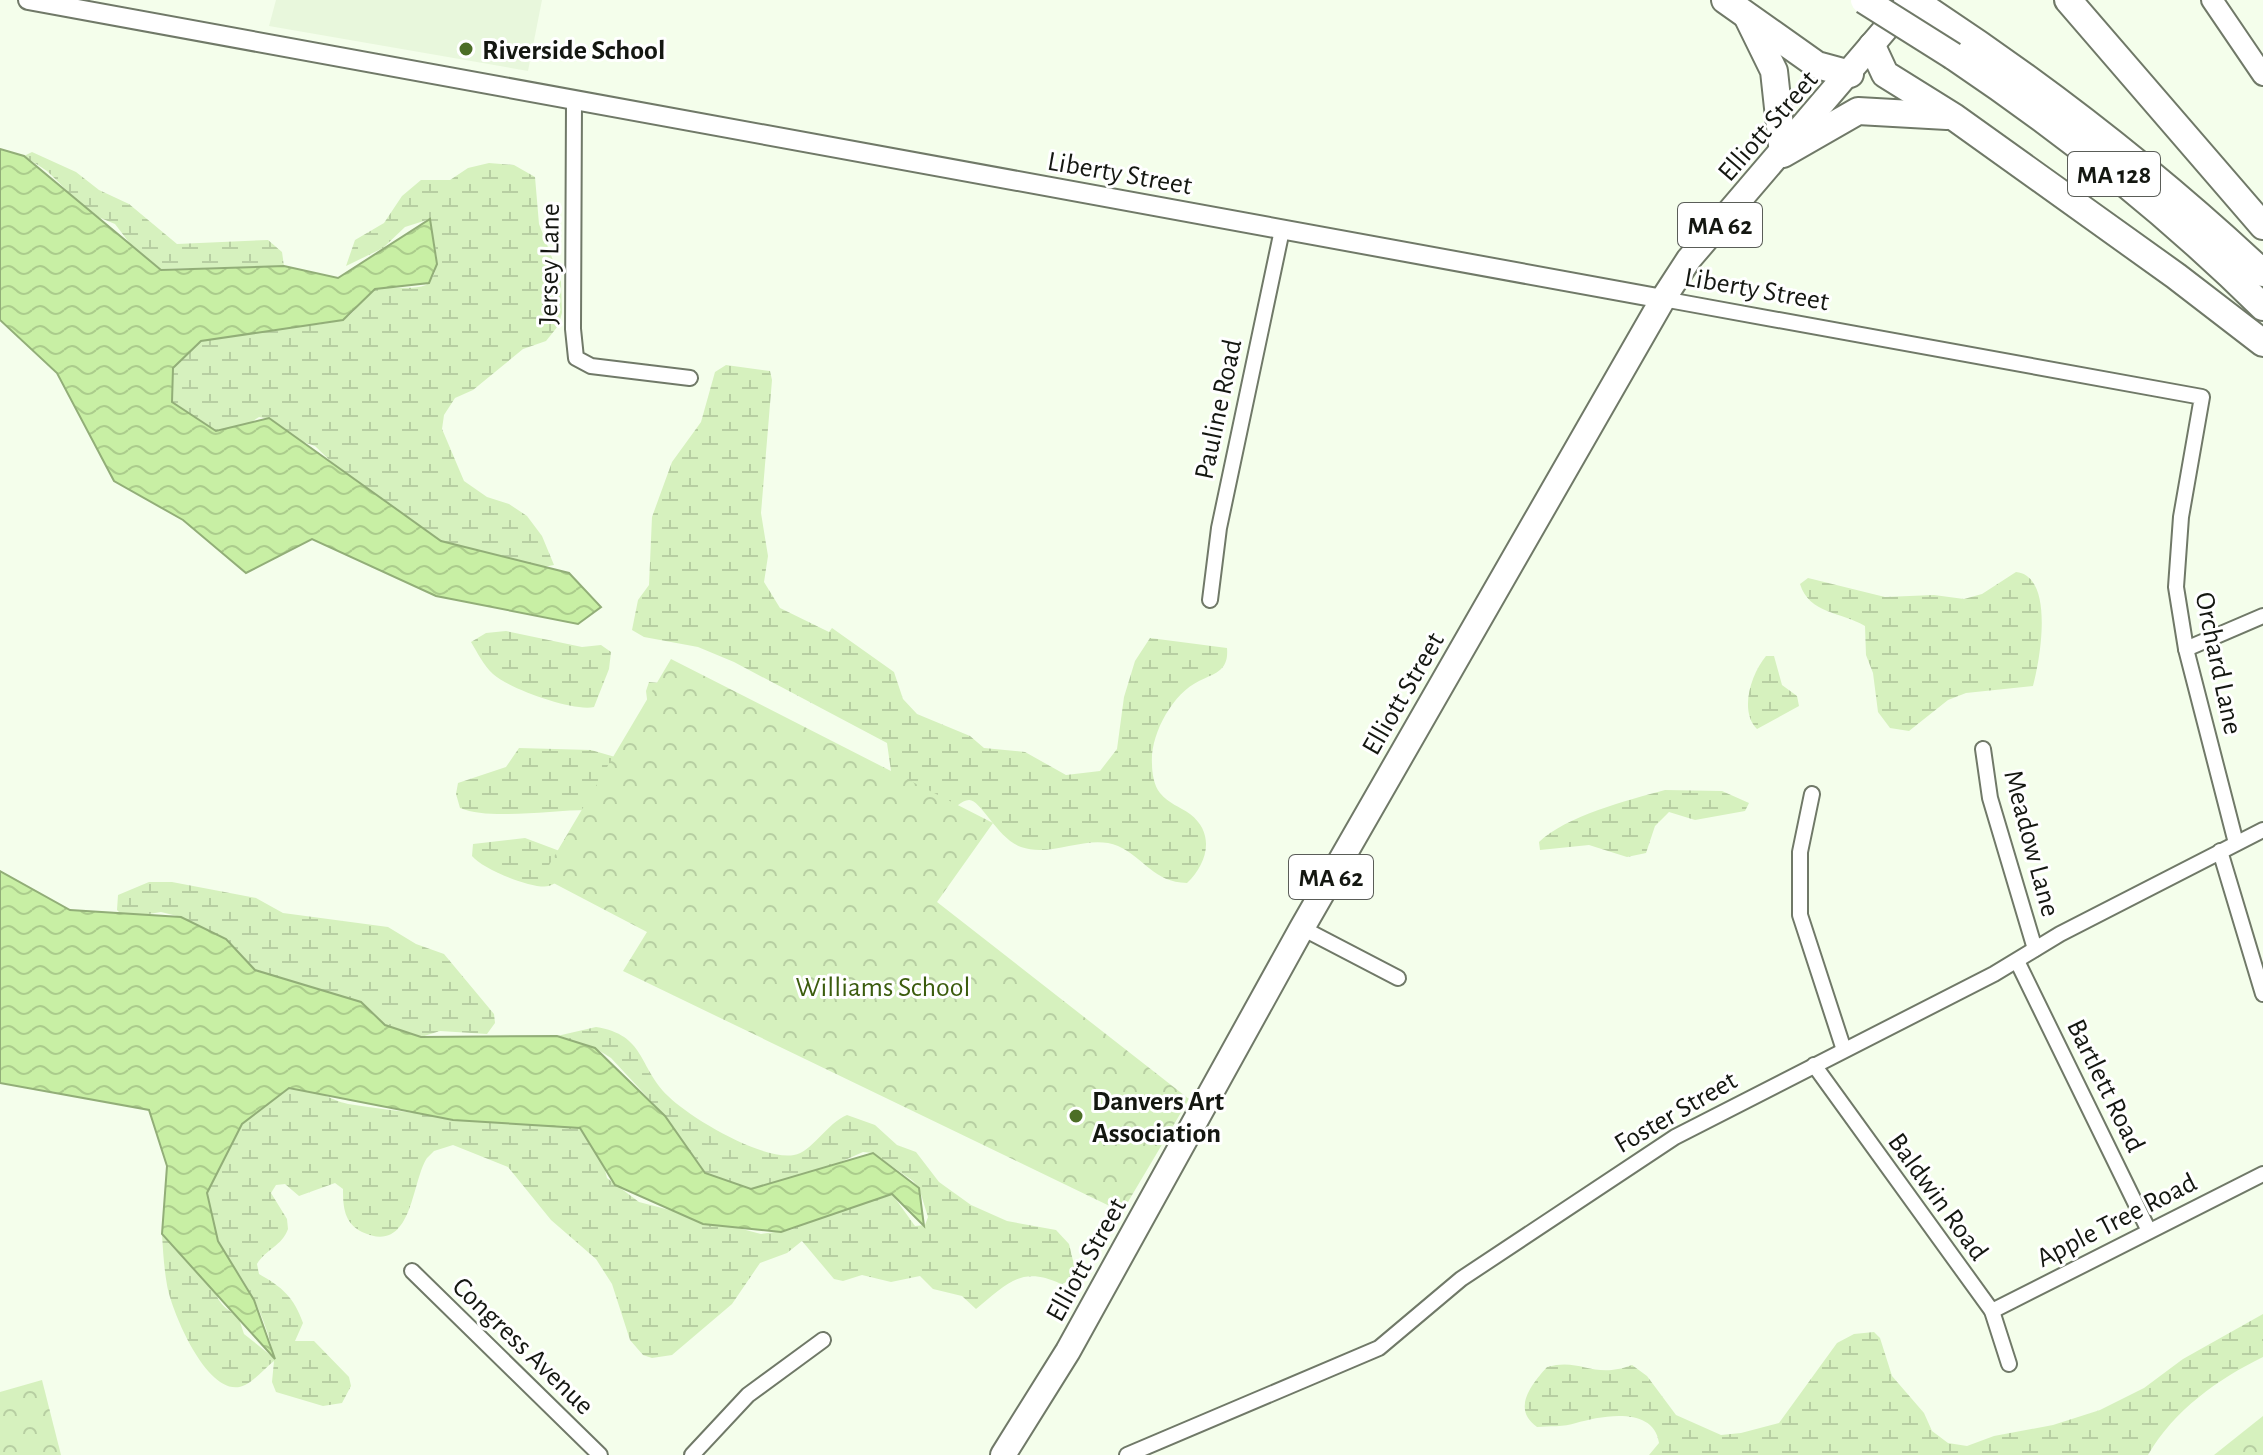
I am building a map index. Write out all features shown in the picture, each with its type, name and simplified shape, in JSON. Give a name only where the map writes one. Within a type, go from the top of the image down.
[{"type":"highway","points":[[1725,0],[1826,70],[1850,74]]},
{"type":"highway","name":"MA 128","points":[[1864,0],[1959,45],[2122,149],[2263,273]]},
{"type":"highway","name":"MA 128","points":[[1912,0],[1959,45],[2052,126],[2132,189],[2263,307]]},
{"type":"highway","points":[[2068,0],[2263,226]]},
{"type":"highway","points":[[1748,18],[1774,71],[1783,154],[1858,111],[1954,117]]},
{"type":"highway","points":[[1872,46],[1885,74],[1954,117],[2176,276],[2263,343]]},
{"type":"main road","name":"Elliott Street","points":[[1003,1455],[1068,1351],[1302,928],[1663,299],[1689,259],[1783,154],[1912,0]]},
{"type":"main road","points":[[2212,0],[2255,51],[2263,75]]},
{"type":"street","name":"Liberty Street","points":[[28,0],[574,103],[2202,397]]},
{"type":"street","name":"Jersey Lane","points":[[574,103],[573,329],[576,358],[591,366],[690,378]]},
{"type":"street","name":"Pauline Road","points":[[1210,600],[1219,528],[1282,230]]},
{"type":"street","name":"Orchard Lane","points":[[2202,397],[2177,554],[2177,602],[2186,649],[2236,843]]},
{"type":"street","points":[[2186,649],[2263,616]]},
{"type":"street","name":"Meadow Lane","points":[[1983,749],[1990,798],[2035,949]]},
{"type":"street","points":[[1812,794],[1800,852],[1800,915],[1844,1050]]},
{"type":"street","name":"Foster Street","points":[[1127,1455],[1379,1348],[1461,1279],[1658,1147],[2263,830]]},
{"type":"street","points":[[2220,851],[2263,994]]},
{"type":"street","points":[[1302,928],[1398,978]]},
{"type":"street","name":"Bartlett Road","points":[[2017,961],[2149,1231]]},
{"type":"street","name":"Baldwin Road","points":[[1814,1065],[1992,1311],[2009,1364]]},
{"type":"street","name":"Apple Tree Road","points":[[1992,1311],[2263,1174]]},
{"type":"street","name":"Congress Avenue","points":[[412,1271],[600,1455]]},
{"type":"street","points":[[692,1455],[748,1395],[823,1340]]},
{"type":"shaded area","name":"Riverside School","points":[[276,0],[542,0],[528,71],[269,26]]},
{"type":"green space","points":[[32,152],[76,172],[99,190],[129,204],[177,244],[268,240],[282,252],[284,266],[160,269],[131,245],[115,224],[91,214],[47,171],[24,156]]},
{"type":"green space","points":[[489,163],[514,165],[535,177],[539,224],[561,281],[562,313],[558,326],[546,341],[523,349],[473,390],[455,398],[444,415],[442,429],[464,481],[487,497],[509,504],[527,516],[542,536],[554,565],[532,569],[441,541],[347,477],[315,446],[289,437],[270,419],[259,417],[250,423],[216,431],[172,402],[170,392],[178,362],[195,346],[214,336],[255,328],[341,320],[352,314],[372,291],[426,285],[437,263],[430,219],[405,227],[383,248],[346,266],[355,240],[384,223],[402,196],[421,180],[450,180],[468,168]]},
{"type":"green space","points":[[726,365],[770,371],[772,380],[761,513],[768,556],[764,582],[780,608],[829,632],[832,628],[894,672],[903,699],[917,714],[970,736],[984,748],[1025,752],[1066,775],[1100,771],[1117,749],[1124,697],[1135,661],[1150,638],[1227,648],[1226,662],[1220,670],[1189,687],[1172,705],[1159,728],[1152,753],[1153,775],[1158,790],[1198,822],[1206,840],[1204,858],[1187,883],[1166,879],[1128,851],[1107,843],[1045,850],[1021,847],[1005,836],[979,806],[969,800],[948,810],[886,812],[891,771],[887,743],[734,662],[698,647],[644,637],[632,630],[638,600],[649,585],[652,517],[672,462],[701,422],[715,372]]},
{"type":"green space","points":[[2016,572],[2028,577],[2036,588],[2040,603],[2041,640],[2033,686],[1966,693],[1948,700],[1909,731],[1890,728],[1878,712],[1873,673],[1866,655],[1865,626],[1818,607],[1804,594],[1800,584],[1808,578],[1885,597],[1934,595],[1964,599],[1982,594]]},
{"type":"green space","points":[[506,631],[582,647],[601,645],[611,652],[609,669],[594,707],[572,706],[542,698],[493,674],[471,642],[486,633]]},
{"type":"green space","points":[[1766,656],[1774,656],[1782,685],[1797,696],[1799,706],[1757,729],[1749,713],[1749,692]]},
{"type":"green space","name":"Williams School","points":[[671,659],[993,823],[937,902],[1189,1099],[1122,1212],[623,971],[647,932],[542,877]]},
{"type":"green space","points":[[649,682],[671,684],[593,810],[489,814],[460,808],[456,794],[458,783],[506,767],[519,748],[591,750],[622,759],[648,707],[646,691]]},
{"type":"green space","points":[[1665,790],[1722,791],[1749,803],[1745,811],[1695,820],[1669,812],[1655,826],[1646,853],[1627,857],[1589,845],[1540,850],[1539,842],[1565,824],[1598,810]]},
{"type":"green space","points":[[525,838],[573,856],[564,874],[554,884],[542,886],[521,882],[486,867],[472,856],[473,844]]},
{"type":"green space","points":[[149,882],[172,882],[256,898],[283,913],[388,927],[416,944],[444,954],[494,1014],[495,1023],[487,1034],[440,1031],[421,1037],[385,1025],[361,1002],[255,970],[226,939],[181,917],[161,912],[125,918],[117,910],[118,895]]},
{"type":"green space","points":[[596,1027],[612,1031],[633,1045],[658,1085],[678,1105],[746,1145],[781,1155],[794,1155],[813,1144],[847,1115],[875,1125],[897,1145],[916,1152],[939,1182],[971,1205],[1007,1221],[1056,1230],[1069,1244],[1076,1273],[1070,1281],[1061,1284],[1035,1276],[1015,1280],[976,1309],[962,1296],[933,1289],[920,1276],[891,1282],[862,1275],[843,1281],[834,1279],[802,1241],[787,1253],[760,1263],[732,1304],[672,1355],[652,1358],[643,1355],[630,1340],[612,1284],[596,1259],[551,1220],[508,1167],[453,1145],[434,1151],[427,1158],[408,1213],[391,1234],[379,1237],[362,1232],[351,1224],[343,1202],[343,1189],[335,1183],[299,1196],[285,1184],[276,1185],[271,1193],[287,1219],[288,1229],[282,1240],[257,1264],[259,1274],[281,1288],[296,1306],[303,1323],[295,1341],[314,1341],[349,1377],[351,1386],[342,1403],[323,1406],[276,1392],[272,1382],[274,1361],[249,1383],[231,1387],[206,1368],[184,1332],[170,1297],[162,1234],[202,1271],[222,1304],[238,1316],[244,1334],[274,1358],[254,1299],[214,1231],[208,1201],[209,1184],[231,1141],[250,1113],[262,1101],[290,1088],[306,1089],[348,1104],[377,1108],[580,1128],[600,1150],[607,1178],[639,1202],[761,1234],[791,1230],[817,1218],[892,1194],[915,1226],[925,1225],[928,1217],[919,1188],[873,1153],[863,1152],[827,1168],[751,1189],[705,1173],[665,1116],[611,1058],[595,1048],[557,1036]]},
{"type":"green space","points":[[2263,1314],[2263,1357],[2198,1397],[2171,1424],[2148,1455],[1649,1455],[1659,1443],[1655,1431],[1637,1418],[1611,1416],[1567,1425],[1537,1427],[1525,1412],[1530,1389],[1547,1367],[1569,1365],[1607,1370],[1632,1365],[1647,1376],[1676,1415],[1721,1435],[1741,1433],[1779,1423],[1837,1343],[1854,1334],[1874,1332],[1880,1338],[1892,1376],[1924,1413],[1932,1431],[1948,1443],[1967,1446],[1994,1436],[2053,1425],[2100,1410],[2144,1388],[2183,1359]]},
{"type":"green space","points":[[42,1380],[61,1455],[0,1455],[0,1392]]},
{"type":"green space","points":[[2263,1416],[2263,1455],[2214,1455]]},
{"type":"water","points":[[0,149],[24,156],[161,270],[284,266],[338,278],[430,219],[437,264],[429,283],[375,289],[343,320],[201,341],[173,368],[172,402],[216,431],[269,418],[441,541],[569,573],[601,607],[578,624],[436,596],[312,539],[246,573],[183,520],[114,481],[57,373],[0,320]]},
{"type":"water","points":[[0,871],[70,910],[181,917],[226,939],[255,970],[361,1002],[385,1025],[421,1037],[557,1036],[595,1048],[665,1116],[705,1173],[751,1189],[873,1153],[919,1188],[924,1226],[892,1194],[781,1232],[703,1224],[615,1185],[580,1128],[453,1120],[289,1088],[242,1124],[207,1193],[218,1241],[254,1300],[275,1359],[162,1234],[167,1166],[149,1110],[0,1083]]},
{"type":"place","name":"Riverside School","points":[[466,49]]},
{"type":"place","name":"Danvers Art Association","points":[[1076,1116]]}]
